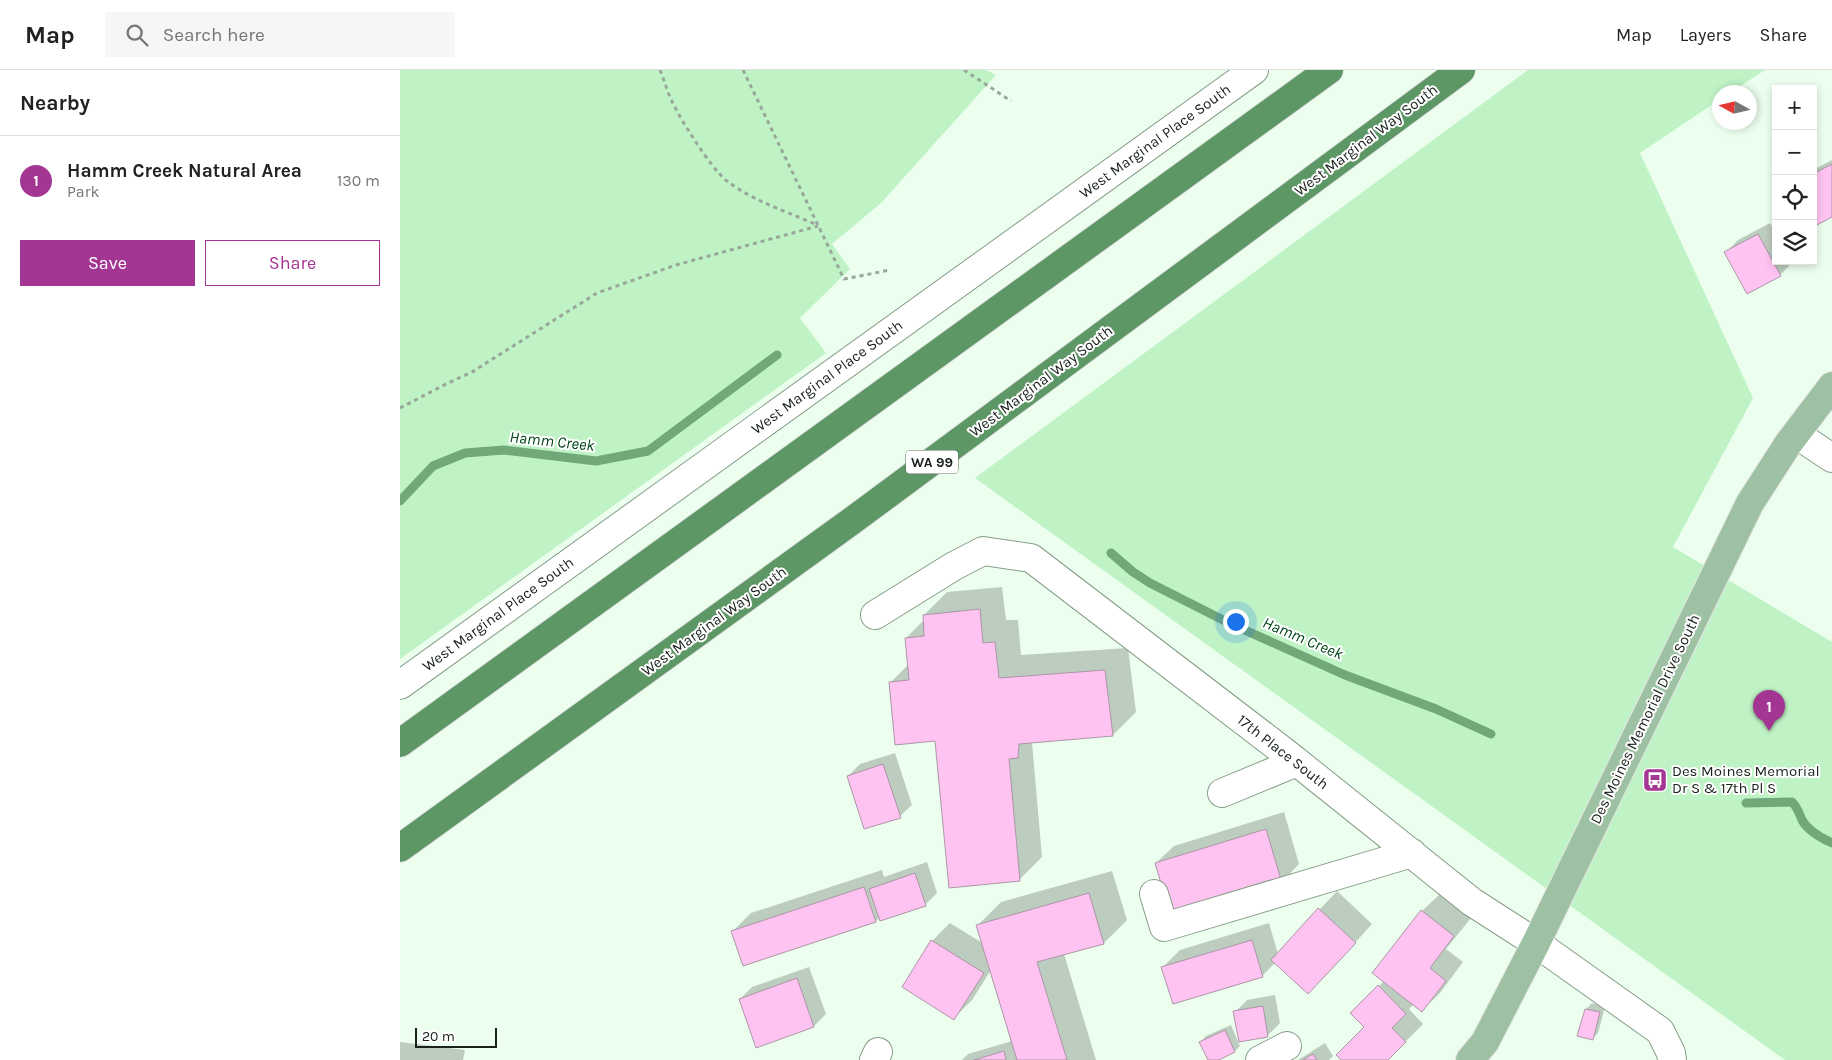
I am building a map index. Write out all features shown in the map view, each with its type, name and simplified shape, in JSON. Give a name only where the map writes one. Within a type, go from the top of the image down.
[{"type":"highway","points":[[400,743],[1329,70]]},
{"type":"highway","name":"West Marginal Way South","points":[[400,848],[853,520],[1461,70]]},
{"type":"main road","name":"Des Moines Memorial Drive South","points":[[1470,1060],[1485,1042],[1536,944],[1750,503],[1796,434],[1832,386]]},
{"type":"street","name":"West Marginal Place South","points":[[400,684],[1254,70]]},
{"type":"street","points":[[1796,434],[1832,458]]},
{"type":"street","name":"17th Place South","points":[[875,615],[954,566],[983,552],[1031,558],[1297,762],[1472,902],[1536,944],[1660,1031],[1671,1053],[1672,1060]]},
{"type":"street","points":[[1222,793],[1297,762]]},
{"type":"street","points":[[1154,894],[1164,927],[1412,853]]},
{"type":"street","points":[[1260,1060],[1287,1046]]},
{"type":"path","points":[[660,70],[680,116],[712,164],[726,180],[747,194],[818,226]]},
{"type":"path","points":[[743,70],[844,279],[890,270]]},
{"type":"path","points":[[964,70],[1010,101]]},
{"type":"path","points":[[400,408],[472,372],[597,293],[676,265],[818,226]]},
{"type":"green space","points":[[400,70],[986,70],[996,75],[881,203],[832,244],[850,269],[800,318],[826,353],[400,659]]},
{"type":"green space","points":[[1528,70],[1765,70],[1742,85],[1712,85],[1712,105],[1640,153],[1753,398],[1673,547],[1832,642],[1832,1060],[1785,1060],[975,478]]},
{"type":"building","points":[[1832,164],[1832,217],[1817,225],[1817,175],[1817,172]]},
{"type":"building","points":[[1758,234],[1772,260],[1772,265],[1775,265],[1781,276],[1747,294],[1724,252]]},
{"type":"building","points":[[980,609],[983,643],[995,642],[999,678],[1105,670],[1113,736],[1019,744],[1018,758],[1009,759],[1020,881],[949,888],[935,741],[895,745],[889,682],[909,680],[905,638],[924,636],[923,615]]},
{"type":"building","points":[[883,764],[901,818],[864,829],[847,776]]},
{"type":"building","points":[[1266,829],[1282,883],[1171,917],[1155,863]]},
{"type":"building","points":[[915,873],[926,906],[880,921],[869,889]]},
{"type":"building","points":[[864,887],[876,922],[743,966],[731,931]]},
{"type":"building","points":[[1089,893],[1104,944],[1037,962],[1067,1060],[1017,1060],[976,925]]},
{"type":"building","points":[[1318,908],[1356,943],[1308,994],[1271,960]]},
{"type":"building","points":[[1421,910],[1454,936],[1430,968],[1446,981],[1422,1012],[1372,973]]},
{"type":"building","points":[[931,940],[984,973],[954,1020],[902,987]]},
{"type":"building","points":[[1252,940],[1263,977],[1173,1004],[1161,967]]},
{"type":"building","points":[[797,978],[814,1027],[756,1048],[739,999]]},
{"type":"building","points":[[1378,985],[1406,1014],[1392,1028],[1406,1042],[1388,1060],[1341,1060],[1336,1055],[1364,1027],[1350,1013]]},
{"type":"building","points":[[1263,1006],[1268,1037],[1239,1042],[1233,1011]]},
{"type":"building","points":[[1585,1009],[1600,1012],[1593,1040],[1577,1036]]},
{"type":"building","points":[[1225,1030],[1235,1052],[1219,1060],[1208,1060],[1199,1042]]},
{"type":"building","points":[[1004,1051],[1006,1060],[974,1060]]},
{"type":"building","points":[[1313,1054],[1317,1060],[1303,1060]]},
{"type":"waterway","name":"Hamm Creek","points":[[400,501],[433,466],[465,453],[504,450],[596,461],[648,451],[777,355]]},
{"type":"waterway","name":"Hamm Creek","points":[[1111,553],[1133,572],[1150,583],[1229,623],[1345,675],[1436,709],[1491,734]]},
{"type":"waterway","name":"Hamm Creek","points":[[1746,803],[1792,802],[1808,828],[1832,843]]},
{"type":"place","name":"Hamm Creek Natural Area","points":[[1769,731]]},
{"type":"place","name":"Des Moines Memorial Dr S & 17th Pl S","points":[[1655,780]]}]
